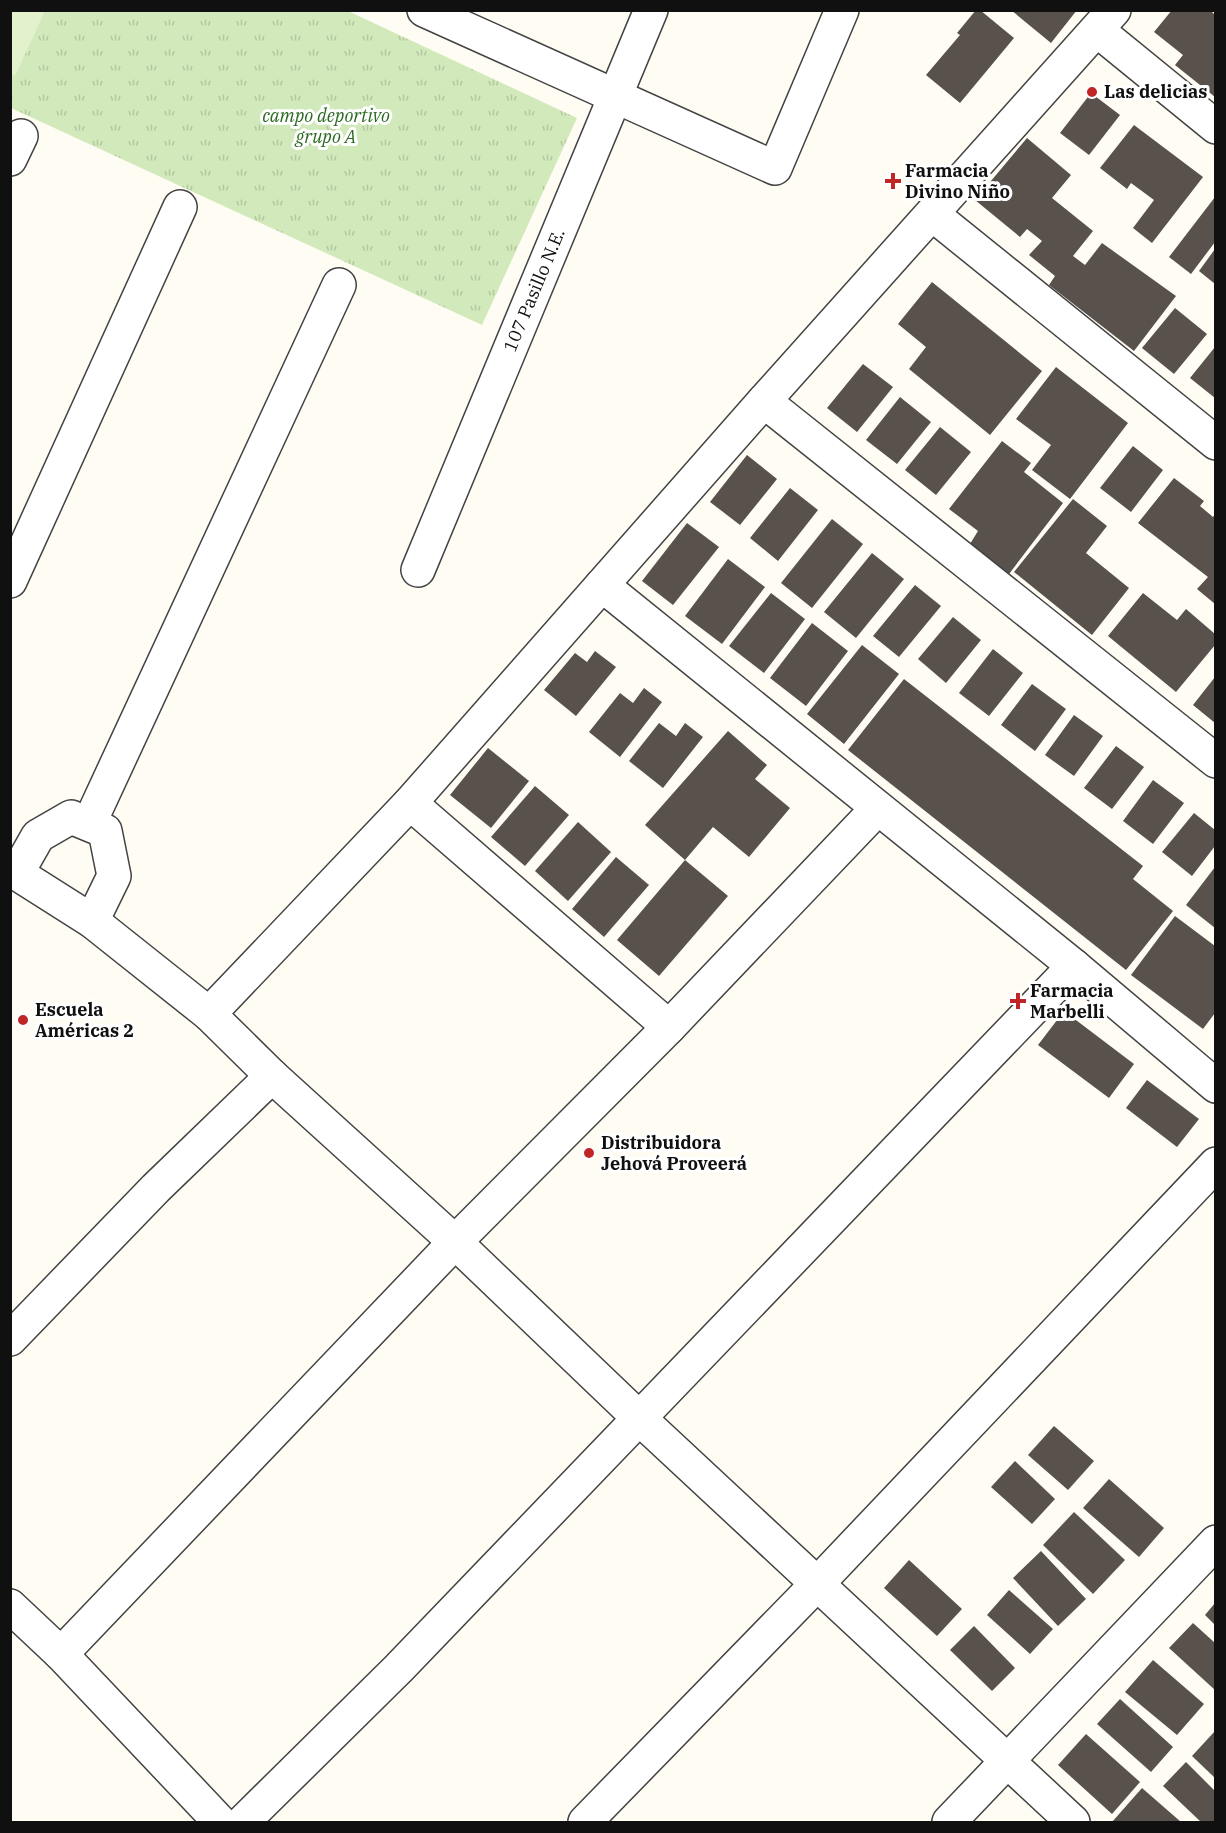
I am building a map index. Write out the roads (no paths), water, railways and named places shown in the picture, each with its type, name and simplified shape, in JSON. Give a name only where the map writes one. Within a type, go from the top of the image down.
[{"type":"street","points":[[424,10],[466,19],[614,96],[775,168],[842,10]]},
{"type":"street","name":"107 Pasillo N.E.","points":[[418,570],[651,10]]},
{"type":"street","points":[[209,1014],[410,803],[764,401],[1106,20],[1215,127]]},
{"type":"street","points":[[10,580],[180,207]]},
{"type":"street","points":[[932,214],[1215,443]]},
{"type":"street","points":[[89,824],[339,285]]},
{"type":"street","points":[[764,401],[1215,761]]},
{"type":"street","points":[[602,585],[1074,966],[1215,1086]]},
{"type":"street","points":[[410,803],[669,1027]]},
{"type":"street","points":[[61,1654],[454,1242],[669,1027],[877,809]]},
{"type":"street","points":[[92,921],[114,876],[105,831],[71,818],[38,836],[14,871],[92,921],[209,1014],[272,1076],[454,1242],[638,1417],[1073,1822]]},
{"type":"street","points":[[243,1822],[399,1668],[1074,966]]},
{"type":"street","points":[[10,1339],[156,1188],[272,1076]]},
{"type":"street","points":[[585,1822],[817,1584],[1215,1164]]},
{"type":"street","points":[[949,1822],[1215,1542]]},
{"type":"street","points":[[10,1606],[61,1654],[220,1822]]},
{"type":"place","name":"Las delicias","points":[[1092,92]]},
{"type":"place","name":"Farmacia Divino Niño","points":[[893,181]]},
{"type":"place","name":"Farmacia Marbelli","points":[[1018,1001]]},
{"type":"place","name":"Escuela Américas 2","points":[[23,1020]]},
{"type":"place","name":"Distribuidora Jehová Proveerá","points":[[589,1153]]},
{"type":"park label","name":"campo deportivo grupo A","points":[[326,126]]}]
